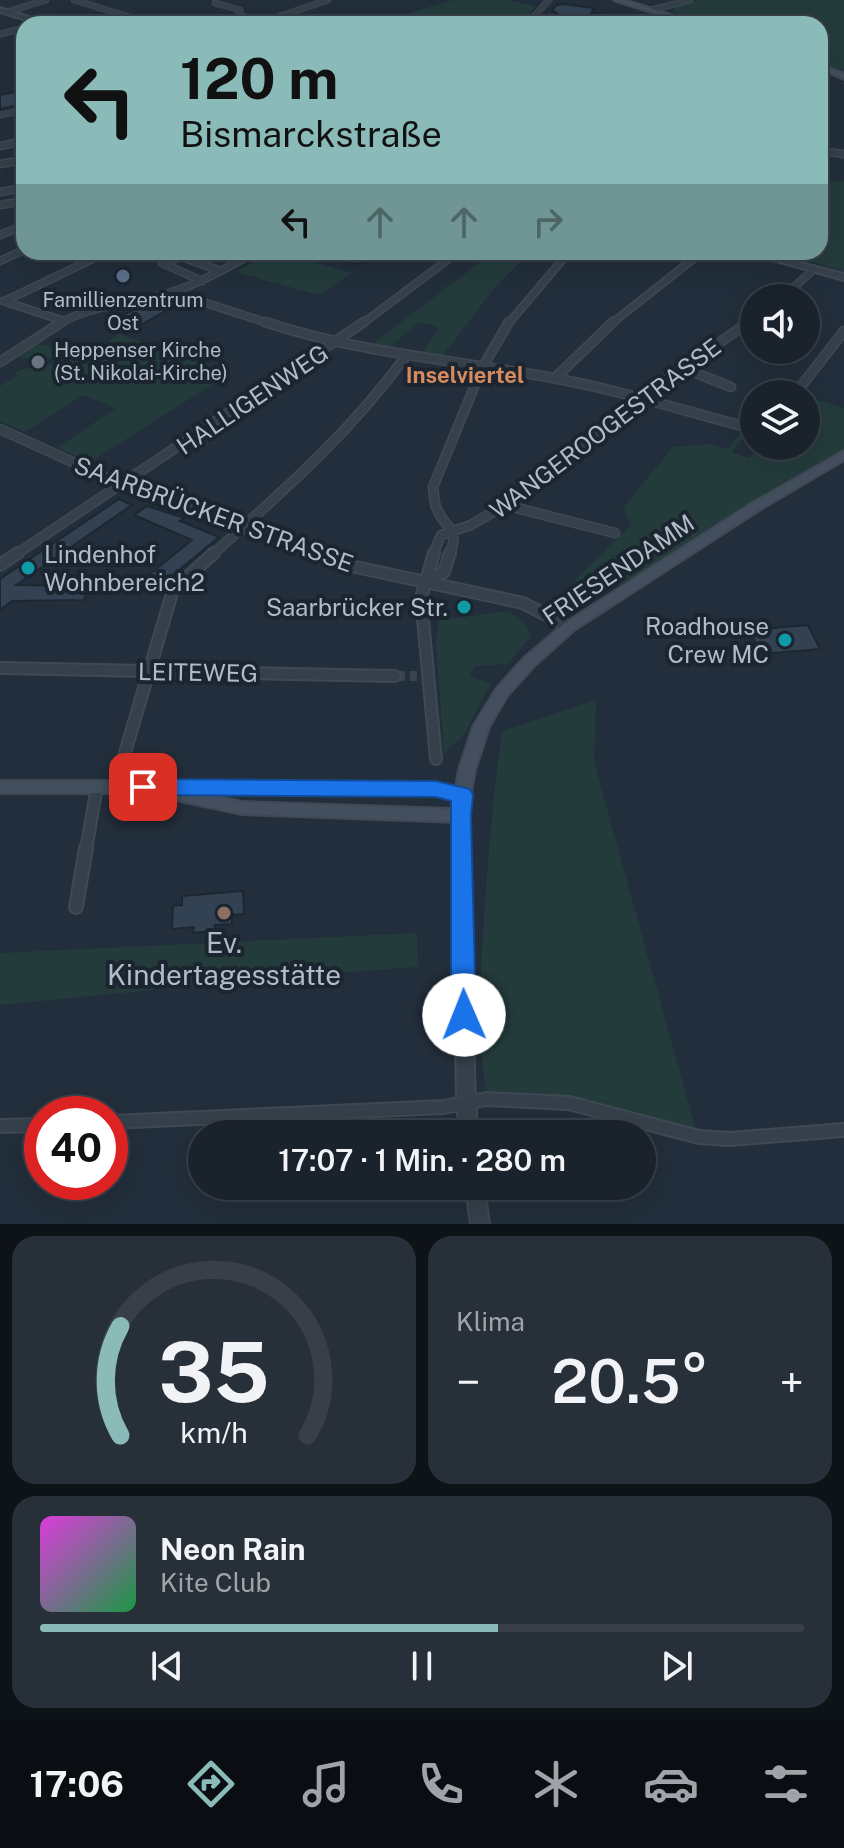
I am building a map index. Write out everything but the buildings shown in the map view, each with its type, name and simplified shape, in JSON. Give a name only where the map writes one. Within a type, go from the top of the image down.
[{"type":"main road","points":[[617,0],[670,16]]},
{"type":"main road","name":"FRIESENDAMM","points":[[460,816],[467,770],[481,727],[502,692],[530,661],[569,627],[755,507],[844,455]]},
{"type":"main road","points":[[436,789],[455,783],[467,770]]},
{"type":"main road","points":[[0,787],[97,786],[117,780],[242,808],[460,816]]},
{"type":"main road","points":[[143,787],[436,789],[463,795]]},
{"type":"street","points":[[4,11],[46,0]]},
{"type":"street","points":[[74,0],[126,16]]},
{"type":"street","points":[[281,16],[328,0]]},
{"type":"street","points":[[534,16],[549,0]]},
{"type":"street","points":[[651,10],[690,0]]},
{"type":"street","points":[[215,3],[240,10],[242,16]]},
{"type":"street","points":[[0,115],[14,113]]},
{"type":"street","points":[[2,300],[90,260]]},
{"type":"street","points":[[172,260],[162,263],[202,281]]},
{"type":"street","points":[[190,260],[221,271]]},
{"type":"street","points":[[0,362],[64,321],[95,310],[172,292],[202,281],[241,260]]},
{"type":"street","name":"HALLIGENWEG","points":[[0,565],[338,342],[447,260]]},
{"type":"street","points":[[423,583],[437,579],[444,572],[455,539],[452,529],[436,508],[433,487],[482,368],[491,349],[522,304],[562,260]]},
{"type":"street","points":[[555,378],[620,315],[692,260]]},
{"type":"street","points":[[780,260],[844,277]]},
{"type":"street","points":[[797,284],[814,269]]},
{"type":"street","points":[[172,292],[295,332],[406,356],[555,378],[740,425]]},
{"type":"street","points":[[2,300],[64,321]]},
{"type":"street","name":"WANGEROOGESTRASSE","points":[[452,529],[471,525],[505,505],[640,398],[740,329]]},
{"type":"street","points":[[806,380],[844,331]]},
{"type":"street","points":[[124,756],[173,590],[332,446],[375,398],[406,356]]},
{"type":"street","points":[[683,368],[731,387]]},
{"type":"street","name":"SAARBRÜCKER STRASSE","points":[[0,429],[123,485],[242,530],[351,566],[523,603],[569,627]]},
{"type":"street","points":[[505,505],[615,533]]},
{"type":"street","points":[[436,759],[422,676],[421,598],[423,583],[441,535],[452,529]]},
{"type":"street","name":"LEITEWEG","points":[[0,668],[395,676]]},
{"type":"street","points":[[76,907],[97,786]]},
{"type":"street","points":[[460,816],[468,1120]]},
{"type":"street","points":[[128,1121],[399,1109],[466,1104],[486,1099],[569,1103],[699,1137],[729,1139],[844,1130]]},
{"type":"street","points":[[0,1126],[24,1125]]},
{"type":"street","points":[[477,1200],[480,1224]]},
{"type":"green space","points":[[453,0],[508,0],[536,6],[527,16],[399,16]]},
{"type":"green space","points":[[700,0],[844,0],[844,71],[828,65],[828,16],[685,16],[673,11],[676,6]]},
{"type":"green space","points":[[844,181],[844,271],[805,260],[828,260],[828,182]]},
{"type":"green space","points":[[257,260],[307,260],[352,273],[319,295],[235,272]]},
{"type":"green space","points":[[483,260],[522,260],[493,290],[440,359],[421,355],[439,327],[418,322],[388,349],[371,345]]},
{"type":"green space","points":[[119,334],[232,372],[90,462],[57,448],[116,408],[83,395],[25,432],[0,421],[0,386],[18,375],[15,373],[20,370],[59,361],[53,358],[19,358],[20,353],[35,343],[87,355]]},
{"type":"green space","points":[[820,400],[844,408],[844,453],[633,579],[585,597],[572,597],[576,579],[631,525],[623,508],[673,447],[709,444],[728,449],[740,434],[740,442],[732,452],[740,455],[740,460],[820,460]]},
{"type":"green space","points":[[509,611],[526,626],[531,637],[507,664],[475,666],[469,676],[491,683],[463,736],[444,753],[436,643],[439,620]]},
{"type":"green space","points":[[596,700],[594,762],[697,1134],[656,1123],[656,1120],[644,1120],[571,1101],[487,1093],[481,1050],[480,986],[489,850],[502,731]]},
{"type":"green space","points":[[417,933],[418,967],[0,1005],[0,953]]},
{"type":"tunnel","points":[[395,676],[417,676]]},
{"type":"place","name":"Famillienzentrum Ost","points":[[123,276]]},
{"type":"place","name":"Heppenser Kirche (St. Nikolai-Kirche)","points":[[38,362]]},
{"type":"place","name":"Lindenhof Wohnbereich2","points":[[28,568]]},
{"type":"place","name":"Saarbrücker Str.","points":[[464,607]]},
{"type":"place","name":"Roadhouse Crew MC","points":[[785,640]]},
{"type":"place","name":"Ev. Kindertagesstätte","points":[[224,913]]},
{"type":"district","name":"Inselviertel","points":[[465,375]]},
{"type":"route","points":[[143,787],[436,789],[463,795],[460,816],[464,1015]]}]
